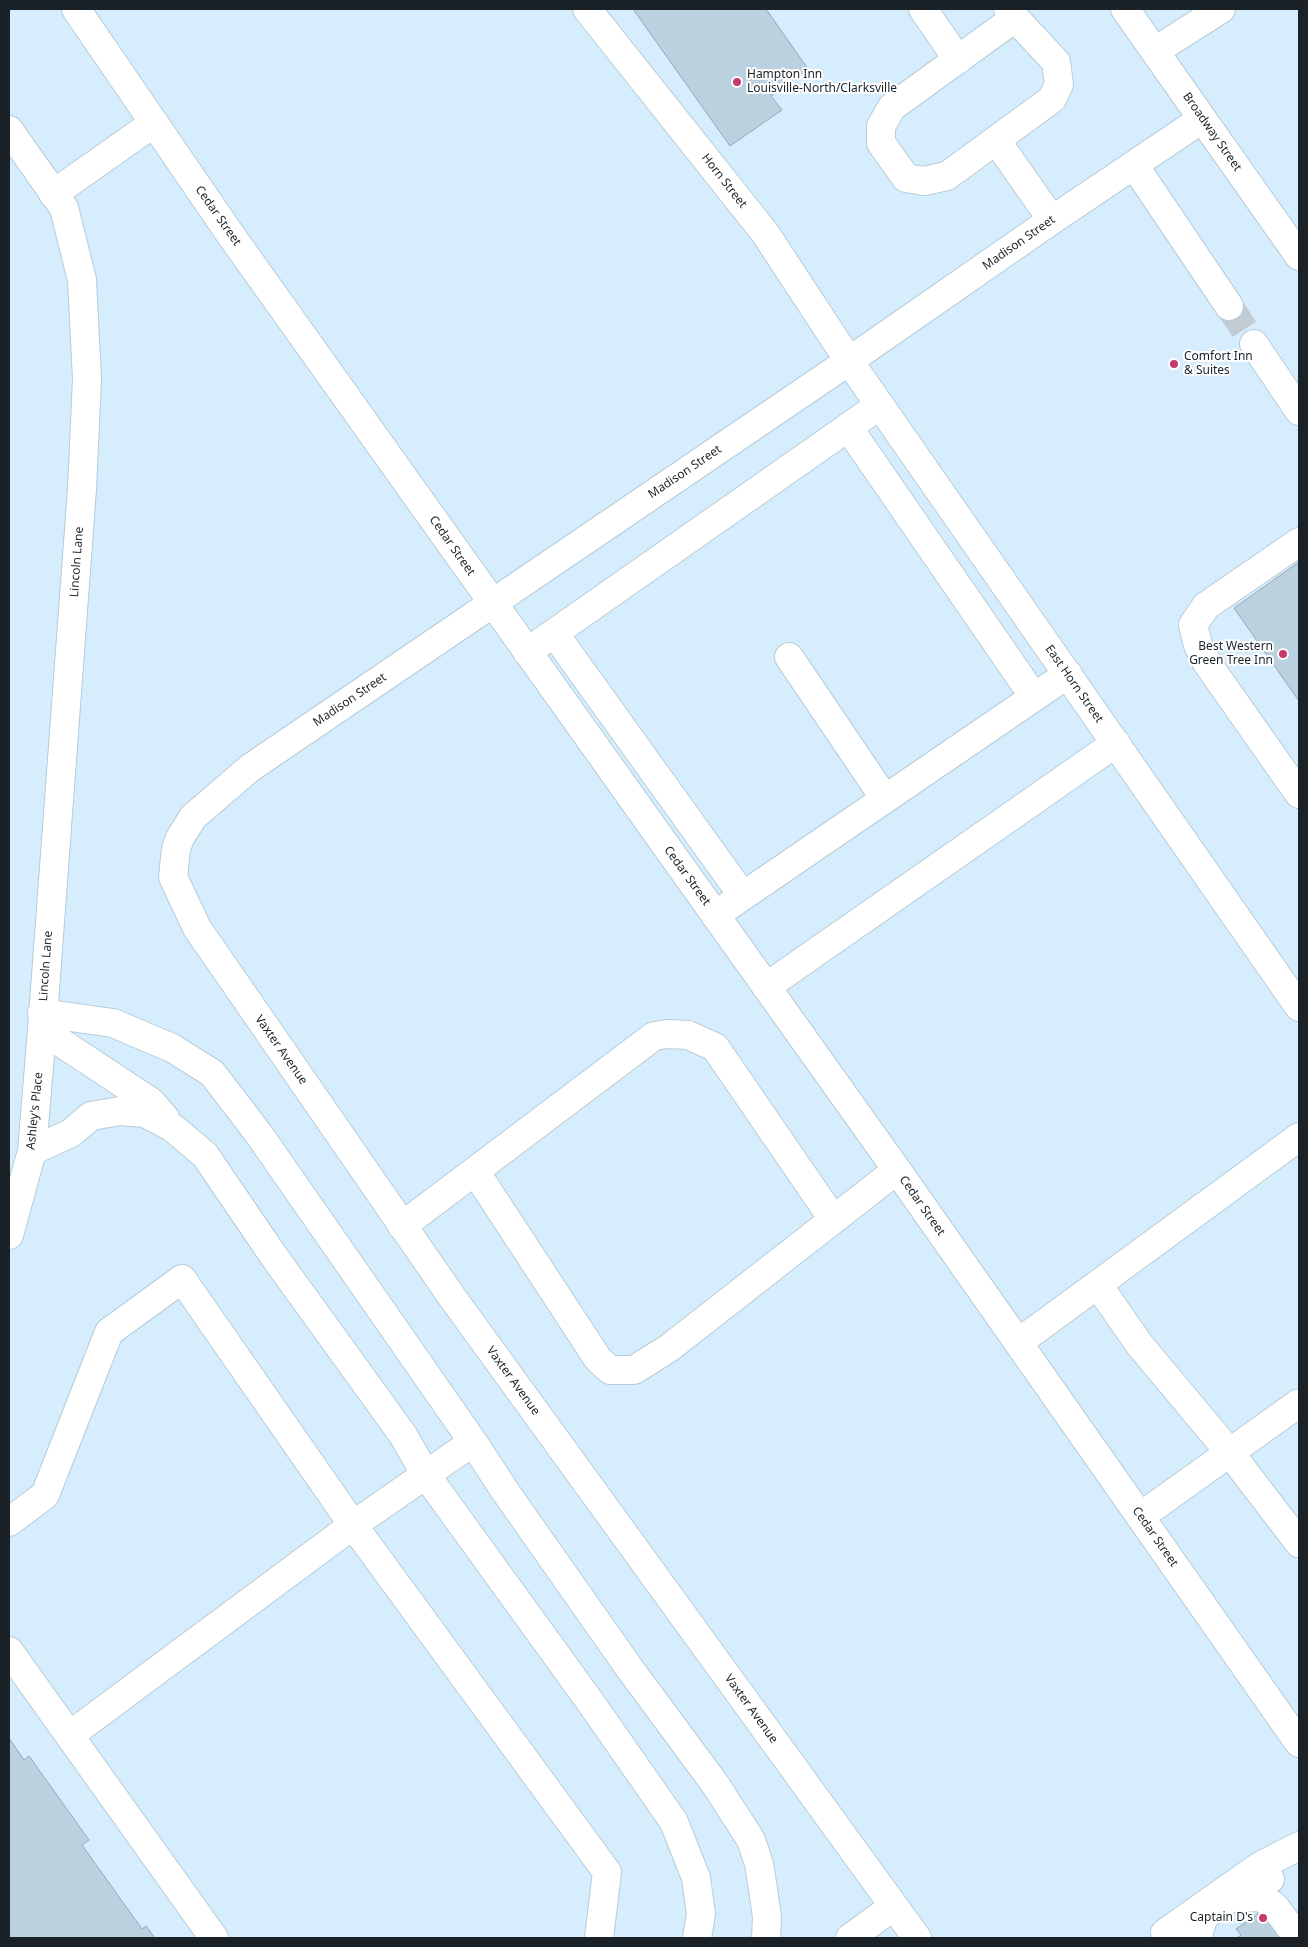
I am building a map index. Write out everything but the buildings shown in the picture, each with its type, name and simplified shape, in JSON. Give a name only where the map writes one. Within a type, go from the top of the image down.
[{"type":"street","name":"Cedar Street","points":[[76,9],[236,242],[1019,1342],[1299,1743]]},
{"type":"street","name":"Horn Street","points":[[587,9],[765,233],[849,361]]},
{"type":"street","points":[[923,9],[958,60]]},
{"type":"street","name":"Broadway Street","points":[[1125,9],[1299,256]]},
{"type":"street","points":[[1155,51],[1221,9]]},
{"type":"street","points":[[1012,14],[1056,62],[1059,84],[1052,100],[947,176],[924,180],[906,178],[881,142],[881,126],[892,107],[958,60],[1012,14]]},
{"type":"street","name":"Madison Street","points":[[180,838],[193,817],[250,768],[1202,119]]},
{"type":"street","points":[[54,194],[154,124]]},
{"type":"street","name":"Lincoln Lane","points":[[9,130],[64,208],[82,280],[86,379],[82,489],[42,1022]]},
{"type":"street","points":[[996,140],[1052,220]]},
{"type":"street","points":[[1134,165],[1229,306]]},
{"type":"street","points":[[1254,344],[1299,411]]},
{"type":"street","name":"East Horn Street","points":[[849,361],[1299,1007]]},
{"type":"street","points":[[527,652],[880,405]]},
{"type":"street","points":[[848,427],[1034,697]]},
{"type":"street","points":[[938,558],[971,536]]},
{"type":"street","points":[[1299,542],[1206,606],[1193,625],[1198,645],[1207,663],[1299,794]]},
{"type":"street","points":[[554,633],[743,896]]},
{"type":"street","points":[[789,657],[885,799]]},
{"type":"street","points":[[715,915],[1068,674]]},
{"type":"street","points":[[766,987],[1116,743]]},
{"type":"street","points":[[622,785],[651,767]]},
{"type":"street","name":"Vaxter Avenue","points":[[180,838],[176,848],[173,877],[197,928],[452,1297],[917,1938]]},
{"type":"street","points":[[42,1022],[151,1102],[173,1128],[205,1155],[272,1255],[403,1435],[426,1475],[591,1703],[674,1822],[696,1878],[701,1914],[697,1938]]},
{"type":"street","points":[[42,1022],[113,1023],[172,1048],[212,1073],[258,1133],[474,1442],[505,1491],[630,1669],[715,1784],[751,1840],[759,1864],[763,1889],[766,1938]]},
{"type":"street","name":"Ashley's Place","points":[[9,1235],[32,1151],[42,1022]]},
{"type":"street","points":[[402,1226],[654,1036],[668,1034],[688,1035],[714,1047],[833,1219]]},
{"type":"street","points":[[32,1151],[71,1133],[91,1116],[120,1111],[145,1113],[173,1128]]},
{"type":"street","points":[[1019,1342],[1299,1137]]},
{"type":"street","points":[[475,1171],[598,1359],[610,1370],[634,1370],[669,1348],[897,1170]]},
{"type":"street","points":[[9,1522],[45,1495],[109,1332],[182,1279],[353,1525],[607,1872],[599,1938]]},
{"type":"street","points":[[1098,1285],[1139,1344],[1230,1453],[1299,1543]]},
{"type":"street","points":[[1141,1516],[1299,1403]]},
{"type":"street","points":[[70,1735],[353,1525],[474,1442]]},
{"type":"street","points":[[9,1651],[214,1938]]},
{"type":"street","points":[[1169,1938],[1165,1933],[1260,1866],[1299,1846]]},
{"type":"street","points":[[1260,1866],[1299,1922]]},
{"type":"street","points":[[1196,1938],[1204,1916],[1230,1898],[1261,1897],[1275,1908],[1298,1938]]},
{"type":"street","points":[[850,1938],[894,1906]]},
{"type":"shaded area","points":[[9,9],[1299,9],[1299,1938],[9,1938]]},
{"type":"tunnel","points":[[1229,306],[1254,344]]},
{"type":"place","name":"Hampton Inn Louisville-North/Clarksville","points":[[737,82]]},
{"type":"place","name":"Comfort Inn & Suites","points":[[1174,364]]},
{"type":"place","name":"Best Western Green Tree Inn","points":[[1283,654]]},
{"type":"place","name":"Captain D's","points":[[1263,1918]]}]
